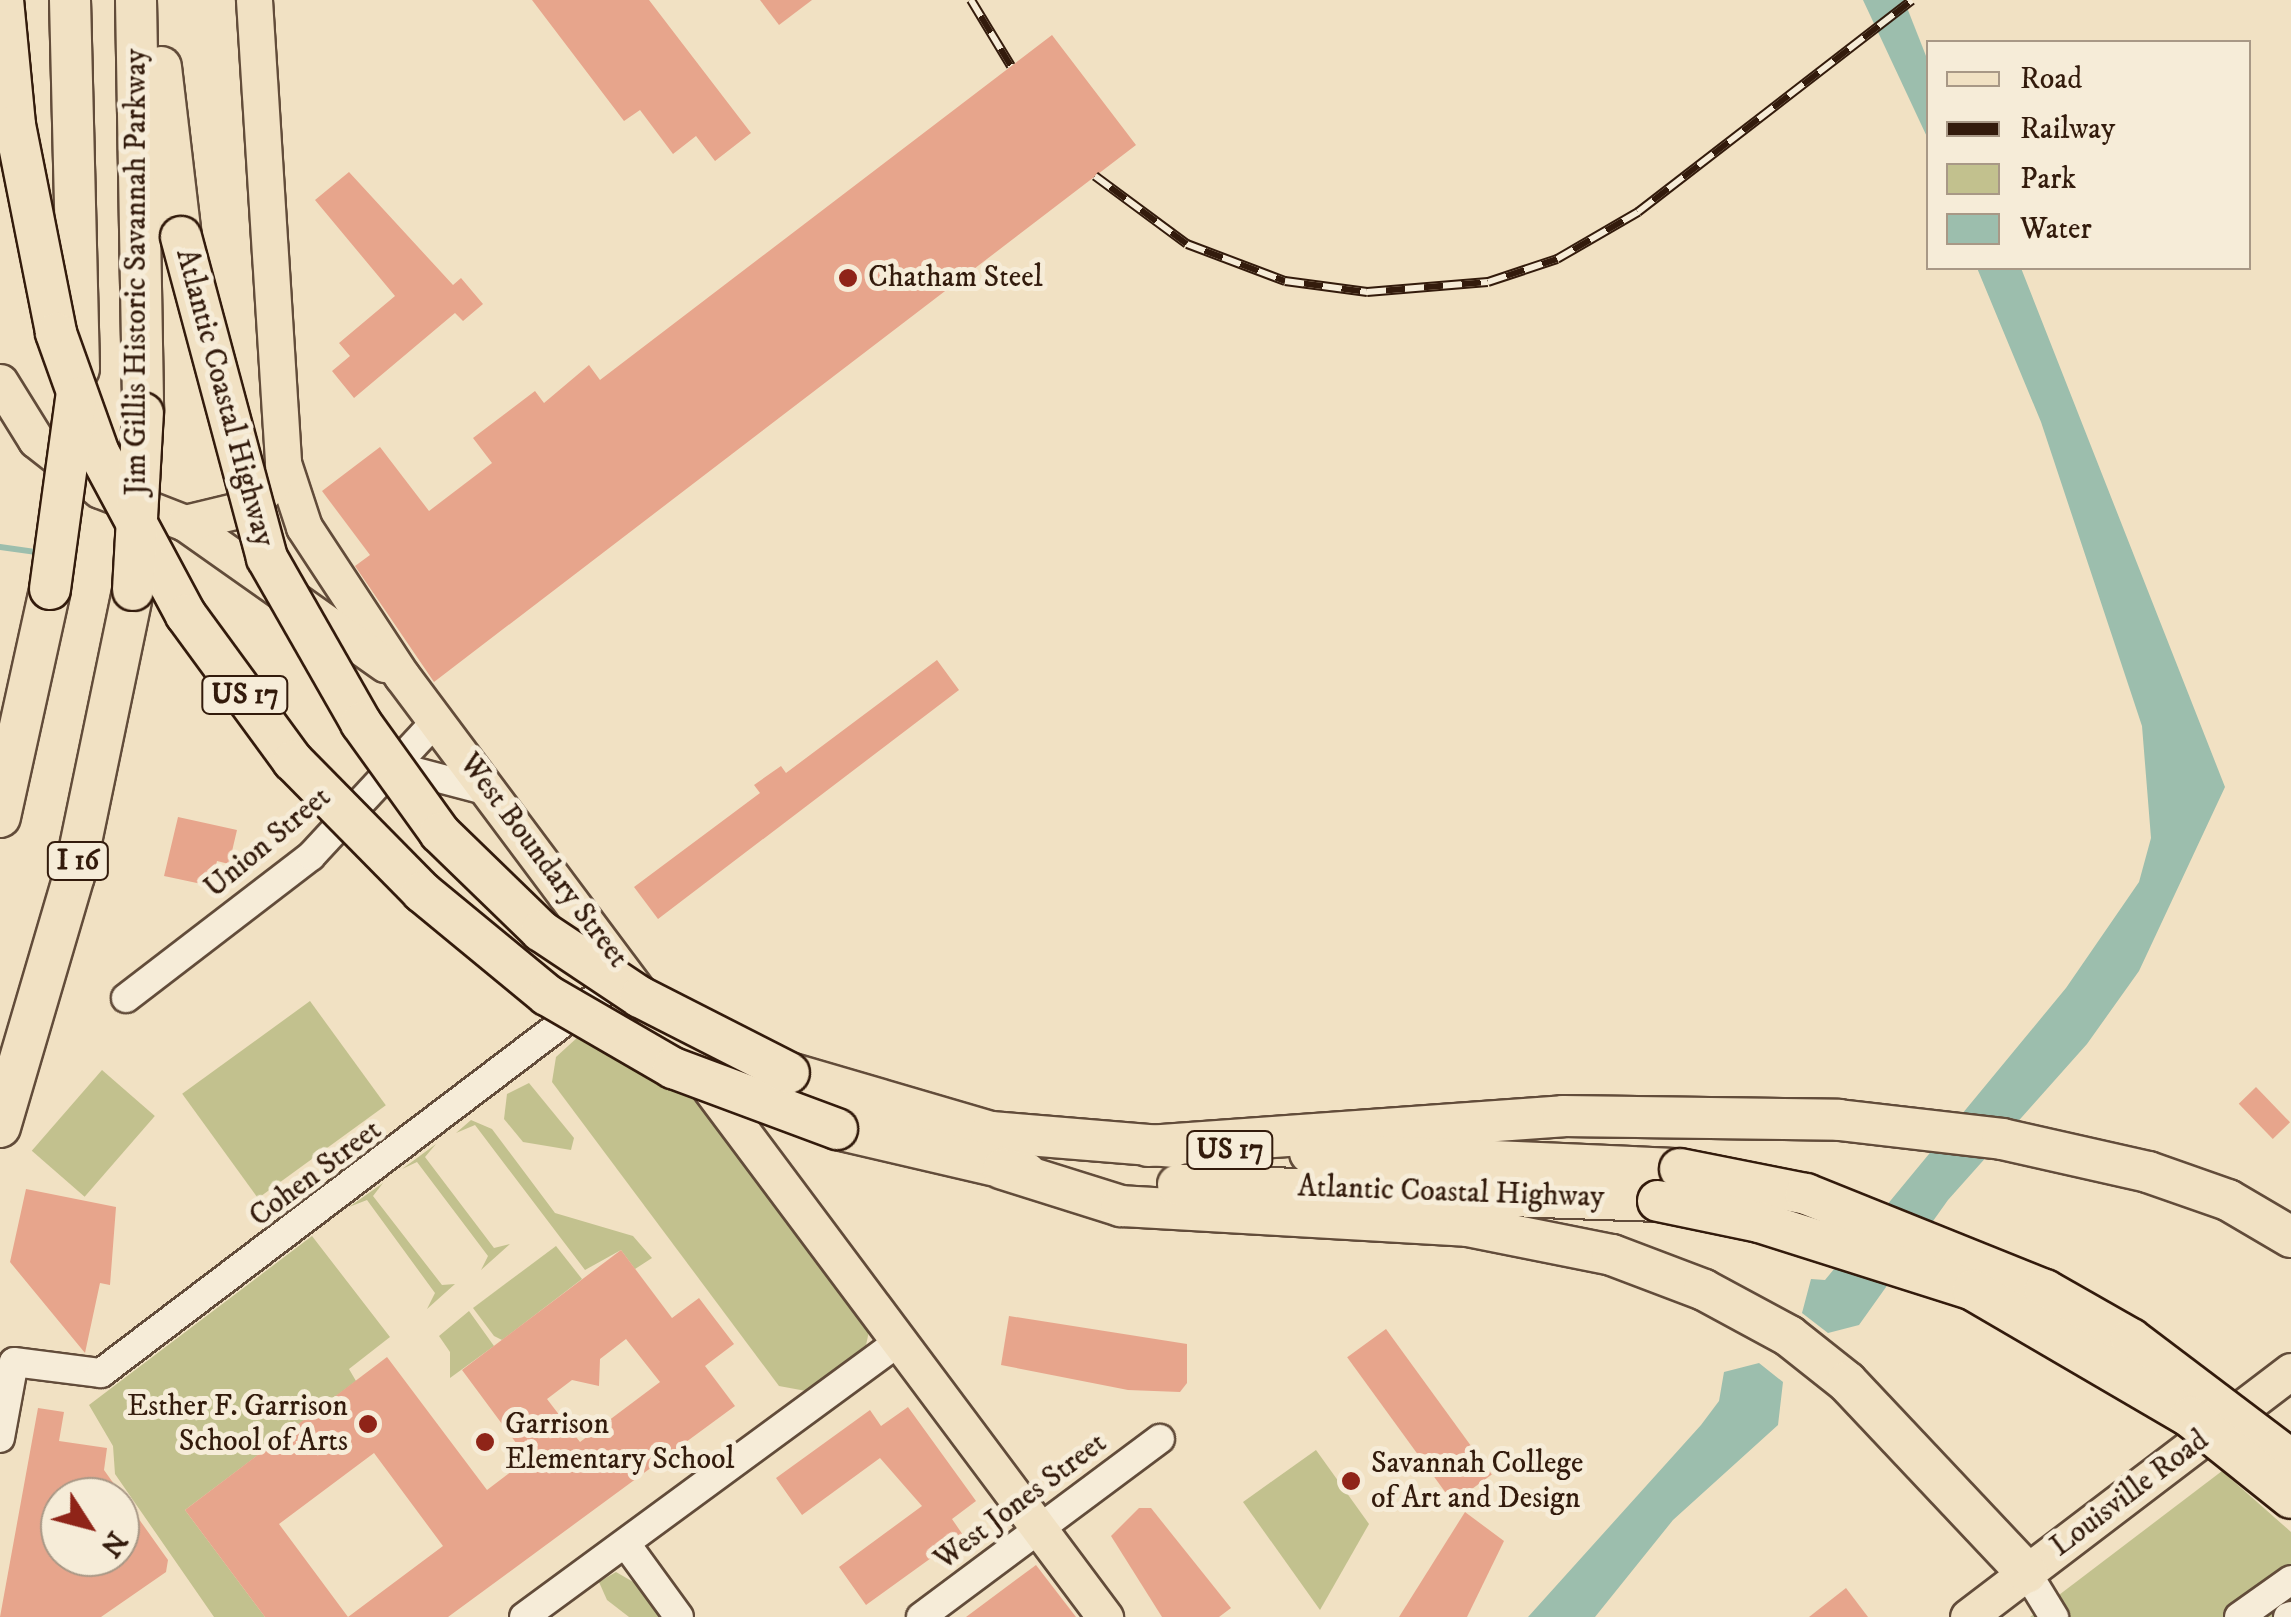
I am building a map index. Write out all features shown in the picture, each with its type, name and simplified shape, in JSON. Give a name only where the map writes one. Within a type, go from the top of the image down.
[{"type":"highway","name":"Atlantic Coastal Highway","points":[[3,0],[15,125],[68,368],[154,560],[260,717],[422,892],[547,995],[673,1068],[837,1130],[1002,1169],[1092,1185],[1669,1185],[1972,1290],[2190,1416],[2291,1498]]},
{"type":"highway","name":"Jim Gillis Historic Savannah Parkway","points":[[0,816],[50,589],[80,369],[70,0]]},
{"type":"highway","name":"Jim Gillis Historic Savannah Parkway","points":[[0,1127],[79,858],[133,590],[144,413],[136,0]]},
{"type":"highway","name":"Atlantic Coastal Highway","points":[[153,0],[181,237],[267,558],[361,723],[440,834],[541,931],[640,997],[789,1073],[991,1132],[1806,1194],[2045,1290],[2131,1339],[2291,1460]]},
{"type":"highway","points":[[1148,1146],[1408,1124],[1717,1116],[1928,1128],[2107,1161],[2189,1183],[2291,1238]]},
{"type":"highway","points":[[1002,1169],[1121,1206],[1467,1226],[1612,1255],[1704,1290],[1789,1336],[1847,1382],[2027,1572]]},
{"type":"main road","name":"West Boundary Street","points":[[254,0],[283,463],[316,550],[402,676],[494,793],[1105,1617]]},
{"type":"main road","points":[[0,382],[36,440],[100,490],[186,523],[402,676]]},
{"type":"main road","points":[[186,523],[248,508],[283,463]]},
{"type":"main road","name":"Louisville Road","points":[[1968,1617],[2291,1370]]},
{"type":"street","name":"Union Street","points":[[126,998],[311,856],[402,768],[436,721]]},
{"type":"street","points":[[402,768],[494,793]]},
{"type":"street","name":"Cohen Street","points":[[0,1438],[19,1360],[101,1374],[628,973]]},
{"type":"street","points":[[541,1612],[626,1544],[900,1341]]},
{"type":"street","name":"West Jones Street","points":[[921,1617],[1160,1439]]},
{"type":"street","points":[[626,1544],[678,1617]]},
{"type":"street","points":[[2027,1572],[2054,1617]]},
{"type":"street","points":[[2239,1617],[2291,1580]]},
{"type":"green space","points":[[310,1001],[386,1105],[258,1198],[182,1094]]},
{"type":"green space","points":[[579,1036],[717,1111],[870,1327],[866,1345],[806,1391],[779,1386],[552,1082],[556,1057]]},
{"type":"green space","points":[[102,1070],[155,1116],[85,1197],[32,1151]]},
{"type":"green space","points":[[529,1083],[574,1138],[571,1150],[523,1142],[504,1119],[507,1094]]},
{"type":"green space","points":[[471,1120],[492,1129],[555,1213],[633,1236],[652,1258],[635,1269],[621,1250],[585,1270],[475,1125],[456,1133]]},
{"type":"green space","points":[[436,1144],[425,1157],[494,1248],[510,1244],[481,1270],[488,1256],[417,1162],[402,1169]]},
{"type":"green space","points":[[383,1183],[373,1196],[442,1285],[455,1284],[427,1309],[435,1293],[367,1200],[349,1207]]},
{"type":"green space","points":[[312,1236],[390,1337],[349,1369],[356,1381],[185,1510],[265,1617],[214,1617],[140,1510],[140,1477],[115,1474],[113,1446],[89,1405]]},
{"type":"green space","points":[[556,1246],[582,1279],[502,1340],[494,1336],[473,1308]]},
{"type":"green space","points":[[469,1311],[494,1346],[450,1378],[450,1352],[439,1336]]},
{"type":"green space","points":[[1316,1450],[1369,1524],[1320,1610],[1243,1502]]},
{"type":"green space","points":[[2222,1471],[2291,1532],[2291,1592],[2272,1617],[2030,1617]]},
{"type":"green space","points":[[616,1572],[635,1583],[660,1617],[629,1617],[607,1600],[599,1582]]},
{"type":"water","points":[[1863,0],[1904,0],[1926,56],[1926,135]]},
{"type":"water","points":[[1978,270],[2022,270],[2225,787],[2139,971],[2087,1044],[1948,1200],[1859,1325],[1828,1333],[1802,1313],[1811,1279],[1825,1280],[2066,988],[2139,882],[2151,838],[2142,726],[2041,422]]},
{"type":"water","points":[[1759,1363],[1783,1382],[1778,1425],[1673,1520],[1595,1617],[1528,1617],[1701,1425],[1719,1401],[1724,1372]]},
{"type":"building","points":[[532,0],[649,0],[751,133],[715,161],[696,136],[673,154],[640,110],[624,121]]},
{"type":"building","points":[[760,0],[812,0],[779,25]]},
{"type":"building","name":"Chatham Steel","points":[[1052,35],[1136,145],[434,682],[355,566],[370,555],[322,491],[380,447],[429,511],[492,463],[473,438],[535,391],[544,403],[589,365],[600,380]]},
{"type":"building","points":[[349,172],[453,285],[461,278],[483,304],[463,321],[455,313],[354,398],[332,371],[350,356],[339,343],[395,296],[315,200]]},
{"type":"building","points":[[937,660],[959,690],[658,919],[634,887],[760,793],[754,785],[781,766],[786,773]]},
{"type":"building","points":[[178,817],[237,830],[229,864],[217,861],[211,886],[164,876]]},
{"type":"building","points":[[2256,1087],[2290,1122],[2273,1139],[2239,1104]]},
{"type":"building","points":[[26,1189],[116,1207],[110,1285],[100,1283],[85,1353],[10,1262]]},
{"type":"building","name":"Esther F. Garrison School of Arts","points":[[621,1250],[672,1318],[699,1298],[734,1344],[705,1366],[735,1406],[448,1617],[348,1617],[265,1617],[185,1510],[387,1357],[487,1490],[528,1459],[462,1370]],"holes":[[[626,1339],[660,1382],[580,1442],[547,1399],[572,1380],[599,1386],[600,1359]],[[374,1453],[443,1546],[348,1617],[279,1524]]]},
{"type":"building","points":[[1009,1316],[1187,1344],[1187,1383],[1180,1392],[1128,1390],[1001,1365]]},
{"type":"building","points":[[1386,1329],[1492,1475],[1453,1503],[1347,1357]]},
{"type":"building","points":[[908,1407],[976,1501],[952,1519],[963,1535],[866,1605],[839,1567],[922,1506],[880,1458],[802,1515],[776,1478],[870,1410],[881,1426]]},
{"type":"building","points":[[38,1408],[64,1412],[59,1441],[107,1448],[104,1470],[109,1477],[40,1477],[40,1577],[140,1577],[140,1521],[168,1560],[166,1572],[101,1617],[0,1617]]},
{"type":"building","points":[[1139,1508],[1151,1508],[1231,1608],[1219,1617],[1162,1617],[1111,1536]]},
{"type":"building","points":[[1465,1512],[1504,1541],[1467,1617],[1399,1617]]},
{"type":"building","points":[[1036,1565],[1076,1617],[966,1617]]},
{"type":"building","points":[[1846,1588],[1868,1617],[1809,1617]]},
{"type":"waterway","points":[[0,547],[37,552]]},
{"type":"railway","points":[[971,0],[1011,66]]},
{"type":"railway","points":[[1095,176],[1187,244],[1285,281],[1367,292],[1488,282],[1557,259],[1638,212],[1912,0]]},
{"type":"place","name":"Chatham Steel","points":[[848,278]]},
{"type":"place","name":"Esther F. Garrison School of Arts","points":[[368,1424]]},
{"type":"place","name":"Garrison Elementary School","points":[[485,1442]]},
{"type":"place","name":"Savannah College of Art and Design","points":[[1351,1481]]}]
